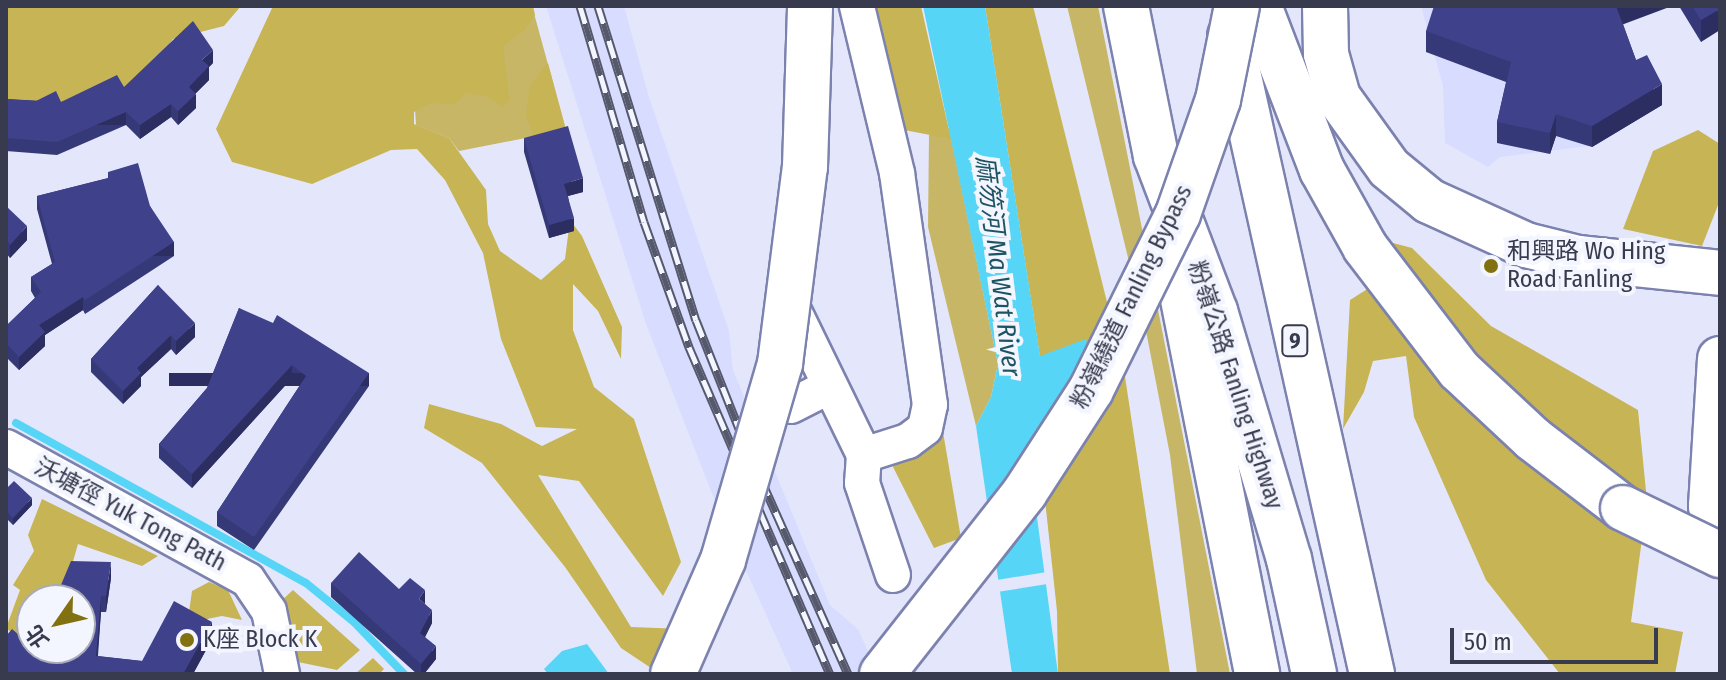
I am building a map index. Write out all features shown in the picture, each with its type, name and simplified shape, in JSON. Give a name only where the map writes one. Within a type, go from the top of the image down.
[{"type":"main road","points":[[673,674],[723,560],[780,364],[805,167],[810,6]]},
{"type":"main road","name":"粉嶺公路 Fanling Highway","points":[[1126,6],[1156,156],[1215,311],[1289,559],[1314,674]]},
{"type":"main road","name":"9","points":[[1224,6],[1372,674]]},
{"type":"main road","name":"粉嶺繞道 Fanling Bypass","points":[[882,674],[1025,492],[1091,390],[1178,214],[1218,100],[1237,6]]},
{"type":"main road","points":[[1259,6],[1322,170],[1365,247],[1459,370],[1533,439],[1623,508],[1720,555]]},
{"type":"main road","points":[[1325,6],[1326,54],[1338,97],[1389,168],[1429,201],[1477,227],[1578,258],[1720,273]]},
{"type":"main road","points":[[1156,156],[1255,667]]},
{"type":"main road","points":[[1720,359],[1711,506],[1720,555]]},
{"type":"street","points":[[857,6],[897,173],[930,405],[925,428],[908,441],[864,455]]},
{"type":"street","points":[[784,250],[789,305],[864,455],[862,483],[893,575]]},
{"type":"street","points":[[791,406],[828,387]]},
{"type":"street","name":"沃塘徑 Yuk Tong Path","points":[[6,447],[248,580],[269,611],[282,674]]},
{"type":"shaded area","points":[[6,6],[241,6],[224,26],[173,39],[118,119],[6,103]]},
{"type":"shaded area","points":[[273,6],[533,6],[535,15],[524,30],[503,46],[509,100],[503,107],[486,96],[466,93],[455,104],[430,103],[414,112],[414,124],[449,138],[486,190],[488,224],[500,251],[541,280],[565,259],[570,220],[582,236],[622,327],[621,359],[598,311],[573,284],[573,330],[594,387],[634,419],[681,562],[663,596],[579,481],[538,475],[631,627],[711,630],[698,674],[660,674],[621,648],[565,567],[482,463],[424,428],[429,404],[501,424],[542,446],[577,429],[536,427],[501,339],[483,253],[445,180],[417,149],[391,150],[312,184],[232,162],[216,129]]},
{"type":"shaded area","points":[[532,6],[566,130],[459,151],[449,138],[416,125],[414,92]]},
{"type":"shaded area","points":[[546,6],[624,6],[649,97],[729,331],[733,370],[830,605],[858,629],[878,674],[793,674],[718,509],[646,324]]},
{"type":"shaded area","points":[[855,6],[921,6],[951,139],[899,129]]},
{"type":"shaded area","points":[[985,6],[1033,6],[1124,370],[1170,674],[1058,674],[1057,611],[1041,463],[1040,357]]},
{"type":"shaded area","points":[[1067,6],[1098,6],[1230,674],[1197,674],[1170,455],[1147,336]]},
{"type":"shaded area","points":[[1421,6],[1586,6],[1647,76],[1662,105],[1597,145],[1500,157],[1488,167],[1445,143],[1443,86]]},
{"type":"shaded area","points":[[548,63],[566,130],[533,136],[526,114],[530,86]]},
{"type":"shaded area","points":[[949,128],[998,364],[991,397],[976,426],[928,227],[929,135]]},
{"type":"shaded area","points":[[1698,130],[1720,144],[1720,200],[1702,246],[1623,229],[1653,151]]},
{"type":"shaded area","points":[[1378,239],[1412,248],[1491,326],[1638,410],[1647,501],[1631,622],[1683,632],[1675,674],[1560,674],[1486,580],[1414,417],[1406,356],[1373,361],[1364,392],[1343,429],[1350,300],[1369,288]]},
{"type":"shaded area","points":[[942,426],[961,538],[934,548],[890,461]]},
{"type":"shaded area","points":[[42,499],[158,556],[142,566],[78,544],[67,584],[16,584],[16,587],[13,585],[34,551],[28,535]]},
{"type":"shaded area","points":[[209,582],[228,590],[242,620],[222,616],[202,620],[189,612],[192,591]]},
{"type":"shaded area","points":[[293,590],[360,650],[337,670],[293,661],[294,631],[280,602]]},
{"type":"shaded area","points":[[16,601],[16,636],[6,628]]},
{"type":"shaded area","points":[[373,658],[384,669],[379,674],[355,674]]},
{"type":"shaded area","points":[[54,664],[67,664],[75,674]]},
{"type":"water","name":"麻笏河 Ma Wat River","points":[[923,6],[985,6],[1040,356],[1086,339],[1099,393],[1032,480],[1058,674],[1012,674],[976,426],[991,397],[998,364]]},
{"type":"water","points":[[587,644],[609,674],[548,674],[544,669],[562,651]]},
{"type":"pier","points":[[1047,572],[1049,584],[996,592],[994,580]]},
{"type":"building","points":[[1434,6],[1616,6],[1636,60],[1647,55],[1662,84],[1592,126],[1556,114],[1550,133],[1497,122],[1511,62],[1426,31]]},
{"type":"building","points":[[1692,6],[1720,6],[1720,9],[1701,20]]},
{"type":"building","points":[[193,21],[213,50],[202,60],[209,66],[189,87],[196,94],[178,111],[171,104],[140,125],[126,112],[57,142],[6,138],[6,99],[36,101],[56,91],[61,102],[117,75],[124,87]]},
{"type":"building","points":[[568,126],[583,178],[564,184],[574,218],[549,225],[524,138]]},
{"type":"building","points":[[138,163],[150,206],[174,242],[85,300],[83,297],[39,325],[45,332],[19,357],[8,345],[6,347],[6,326],[41,292],[31,277],[55,262],[37,196],[109,178],[108,172]]},
{"type":"building","points":[[6,206],[27,226],[10,245],[6,239]]},
{"type":"building","points":[[158,285],[195,323],[176,341],[171,335],[137,368],[141,373],[123,391],[91,359]]},
{"type":"building","points":[[239,308],[273,323],[277,315],[369,373],[254,537],[217,512],[306,376],[292,365],[192,474],[159,444],[207,388]]},
{"type":"building","points":[[14,481],[32,498],[13,518],[6,511],[6,489]]},
{"type":"building","points":[[359,552],[399,589],[410,578],[425,590],[419,599],[432,610],[420,633],[436,646],[421,664],[331,583]]},
{"type":"building","points":[[71,561],[111,562],[106,596],[101,596],[96,656],[96,584],[61,584]]},
{"type":"building","points":[[174,601],[212,622],[183,674],[6,674],[6,636],[12,629],[16,632],[16,664],[96,664],[96,656],[142,661]]},
{"type":"waterway","points":[[16,423],[306,583],[354,622],[404,674]]},
{"type":"railway","points":[[580,6],[644,222],[689,347],[830,674]]},
{"type":"railway","points":[[598,6],[696,320],[746,446],[848,674]]},
{"type":"place","name":"和興路 Wo Hing Road Fanling","points":[[1491,266]]},
{"type":"place","name":"K座 Block K","points":[[187,640]]}]
